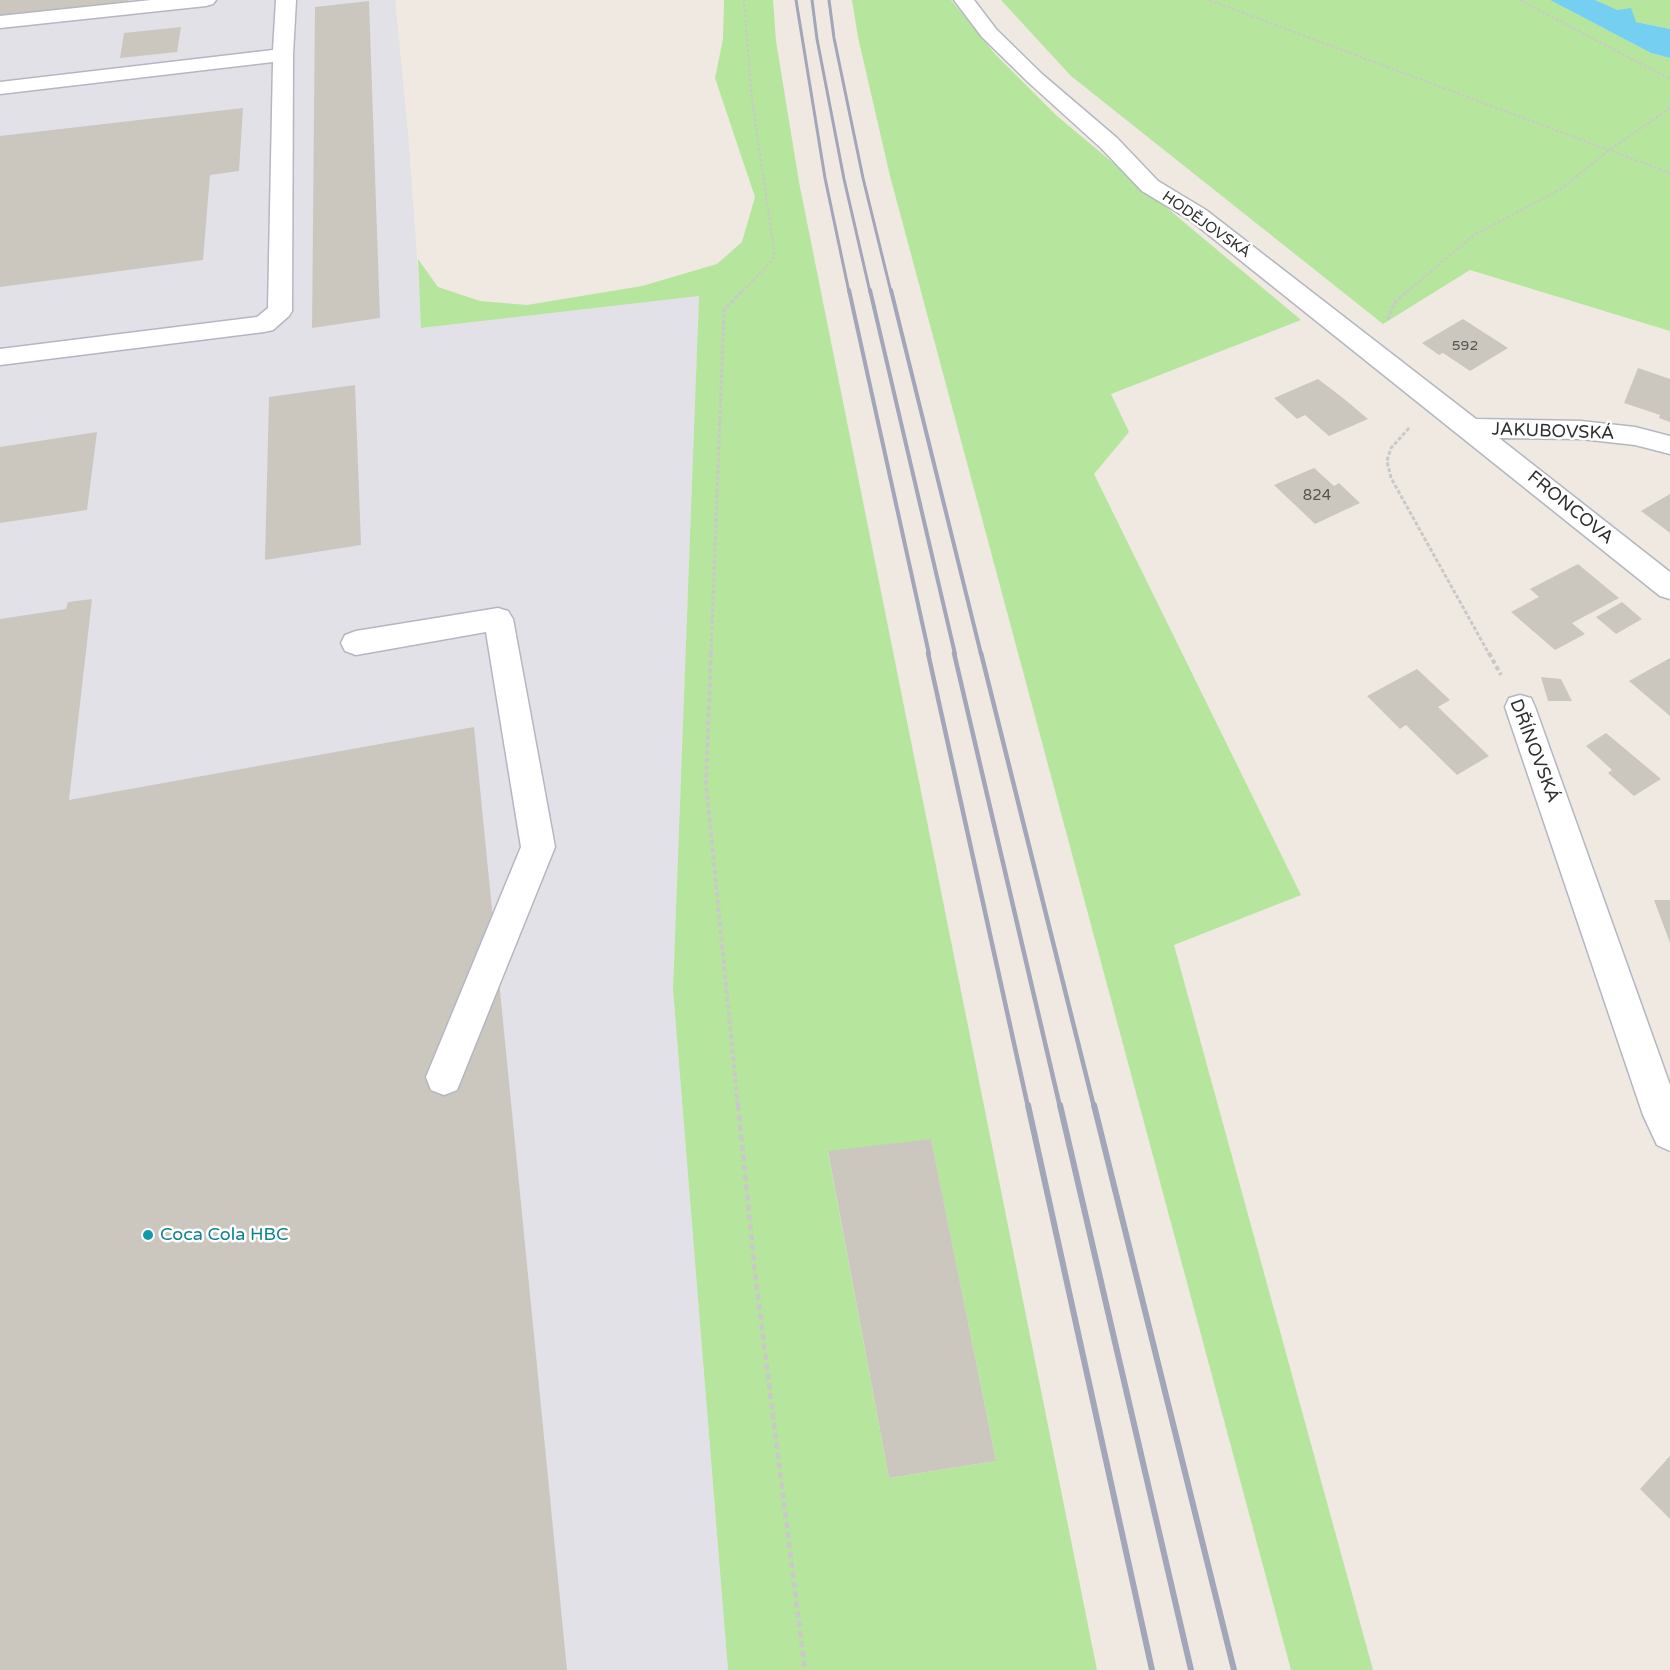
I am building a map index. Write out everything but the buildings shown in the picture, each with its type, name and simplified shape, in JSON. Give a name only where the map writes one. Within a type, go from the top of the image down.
[{"type":"street","points":[[0,21],[206,0]]},
{"type":"street","points":[[0,357],[264,324],[280,311],[283,55],[286,0]]},
{"type":"street","name":"HODĚJOVSKÁ","points":[[964,0],[996,40],[1035,78],[1109,142],[1150,186],[1198,215],[1470,428]]},
{"type":"street","points":[[0,88],[283,55]]},
{"type":"street","name":"JAKUBOVSKÁ","points":[[1470,428],[1581,430],[1635,436],[1670,445]]},
{"type":"street","name":"FRONCOVA","points":[[1470,428],[1670,588]]},
{"type":"street","points":[[356,643],[498,619],[538,847],[444,1077]]},
{"type":"street","name":"DŘÍNOVSKÁ","points":[[1520,707],[1662,1115],[1670,1132]]},
{"type":"path","points":[[744,0],[752,99],[775,257],[724,310],[706,783],[756,1281],[805,1670]]},
{"type":"path","points":[[1209,0],[1670,173]]},
{"type":"path","points":[[1520,0],[1670,79]]},
{"type":"path","points":[[1388,322],[1394,303],[1474,235],[1561,189],[1609,150],[1670,108]]},
{"type":"path","name":"DŘÍNOVSKÁ","points":[[1433,399],[1391,448],[1386,461],[1391,477],[1520,707]]},
{"type":"shaded area","points":[[0,0],[395,0],[408,132],[422,328],[699,296],[673,989],[728,1670],[0,1670]]},
{"type":"green space","points":[[724,0],[773,0],[776,41],[799,182],[1097,1670],[728,1670],[673,989],[699,296],[421,328],[418,259],[438,287],[480,301],[527,305],[642,286],[717,264],[742,242],[755,197],[715,78],[723,39]],"holes":[[[931,1140],[996,1461],[889,1478],[828,1152]]]},
{"type":"green space","points":[[852,0],[951,0],[995,54],[1057,116],[1301,320],[1111,394],[1129,432],[1094,474],[1301,895],[1174,945],[1373,1670],[1291,1670],[890,176],[858,37]]},
{"type":"green space","points":[[1001,0],[1550,0],[1651,53],[1670,58],[1670,331],[1470,270],[1383,324],[1071,76]]},
{"type":"green space","points":[[1595,0],[1670,0],[1670,29],[1636,22]]},
{"type":"water","points":[[1550,0],[1595,0],[1617,10],[1631,8],[1636,22],[1670,29],[1670,58],[1651,53]]},
{"type":"railway","points":[[796,0],[825,178],[849,292]]},
{"type":"railway","points":[[812,0],[817,39],[844,179],[870,292]]},
{"type":"railway","points":[[829,0],[834,38],[863,178],[891,292]]},
{"type":"railway","points":[[849,290],[929,654]]},
{"type":"railway","points":[[870,290],[955,654]]},
{"type":"railway","points":[[891,290],[981,654]]},
{"type":"railway","points":[[928,653],[1028,1107]]},
{"type":"railway","points":[[954,653],[1060,1107]]},
{"type":"railway","points":[[981,653],[1094,1107]]},
{"type":"railway","points":[[1028,1105],[1152,1670]]},
{"type":"railway","points":[[1060,1105],[1191,1670]]},
{"type":"railway","points":[[1094,1105],[1234,1670]]},
{"type":"place","name":"Coca Cola HBC","points":[[148,1235]]}]
